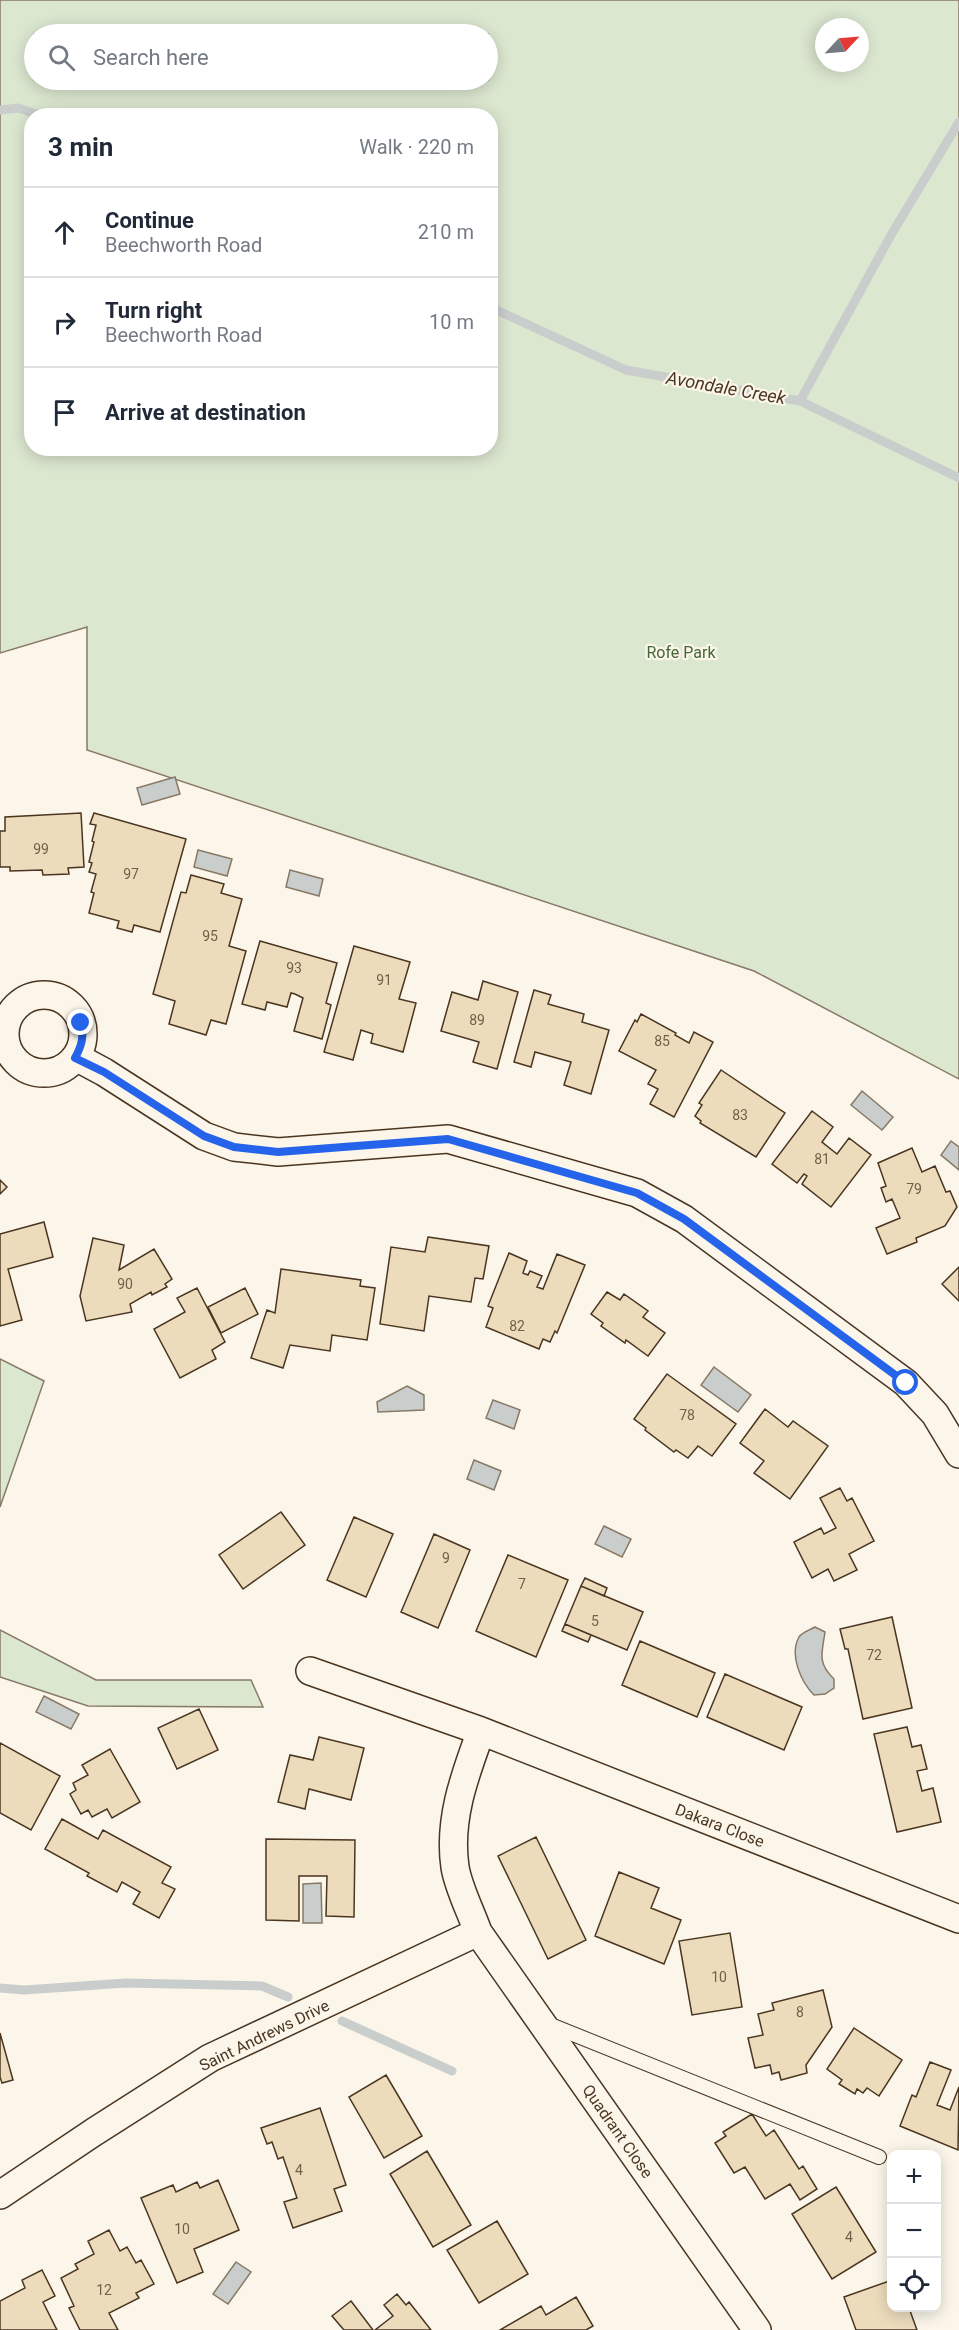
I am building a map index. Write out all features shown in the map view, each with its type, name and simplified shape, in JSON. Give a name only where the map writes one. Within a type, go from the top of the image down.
[{"type":"street","points":[[75,1058],[104,1072],[204,1136],[234,1147],[278,1152],[448,1139],[637,1193],[684,1219],[906,1383],[935,1414],[959,1454]]},
{"type":"street","name":"Dakara Close","points":[[310,1671],[481,1731],[959,1919]]},
{"type":"street","points":[[478,1932],[455,1868],[453,1833],[458,1796],[481,1731]]},
{"type":"street","name":"Quadrant Close","points":[[478,1932],[757,2330]]},
{"type":"street","name":"Saint Andrews Drive","points":[[0,2195],[210,2058],[478,1932]]},
{"type":"lane","points":[[541,2021],[879,2157]]},
{"type":"green space","name":"Rofe Park","points":[[0,0],[959,0],[959,1079],[754,971],[87,750],[87,627],[0,653]]},
{"type":"green space","points":[[0,1359],[44,1381],[0,1507]]},
{"type":"green space","points":[[0,1630],[96,1680],[251,1680],[263,1707],[88,1706],[0,1677]]},
{"type":"shaded area","points":[[175,777],[180,794],[142,805],[137,788]]},
{"type":"shaded area","points":[[198,850],[232,859],[227,876],[194,867]]},
{"type":"shaded area","points":[[290,870],[323,879],[319,896],[286,887]]},
{"type":"shaded area","points":[[862,1091],[893,1117],[882,1130],[851,1105]]},
{"type":"shaded area","points":[[951,1141],[959,1147],[959,1170],[941,1155]]},
{"type":"shaded area","points":[[714,1367],[751,1395],[738,1412],[701,1385]]},
{"type":"shaded area","points":[[407,1386],[424,1395],[424,1410],[378,1412],[377,1402]]},
{"type":"shaded area","points":[[493,1400],[520,1410],[514,1429],[486,1418]]},
{"type":"shaded area","points":[[474,1460],[501,1471],[494,1490],[467,1479]]},
{"type":"shaded area","points":[[604,1526],[631,1539],[622,1557],[595,1544]]},
{"type":"shaded area","points":[[815,1627],[825,1632],[822,1657],[825,1668],[834,1679],[834,1688],[825,1694],[814,1695],[801,1676],[795,1652],[800,1635]]},
{"type":"shaded area","points":[[44,1696],[79,1714],[71,1729],[36,1712]]},
{"type":"shaded area","points":[[321,1883],[322,1923],[303,1923],[303,1884]]},
{"type":"shaded area","points":[[236,2262],[251,2272],[228,2304],[213,2294]]},
{"type":"building","points":[[81,813],[84,867],[68,868],[69,874],[43,875],[42,870],[10,871],[10,867],[0,867],[0,831],[5,831],[5,817]]},
{"type":"building","points":[[94,813],[186,839],[160,932],[134,925],[132,932],[117,928],[119,921],[89,913],[96,874],[89,872],[96,825],[90,824]]},
{"type":"building","points":[[191,875],[224,884],[221,893],[242,899],[229,946],[246,951],[226,1024],[211,1020],[206,1035],[169,1024],[175,1001],[153,994],[181,892],[186,893]]},
{"type":"building","points":[[260,941],[337,963],[326,1003],[331,1005],[322,1039],[294,1031],[303,998],[295,994],[291,993],[287,1007],[267,1002],[265,1010],[242,1004]]},
{"type":"building","points":[[354,946],[410,962],[399,999],[416,1003],[403,1052],[371,1043],[373,1034],[361,1030],[353,1060],[324,1052]]},
{"type":"building","points":[[483,981],[518,992],[497,1069],[473,1062],[479,1042],[441,1031],[452,992],[478,1000]]},
{"type":"building","points":[[534,990],[551,995],[548,1004],[584,1014],[582,1022],[609,1030],[591,1094],[564,1085],[571,1062],[535,1052],[531,1067],[514,1062]]},
{"type":"building","points":[[641,1014],[676,1033],[675,1035],[689,1043],[694,1032],[713,1042],[674,1117],[650,1104],[658,1089],[648,1084],[656,1070],[619,1051],[635,1020],[637,1022]]},
{"type":"building","points":[[721,1070],[785,1113],[756,1157],[700,1123],[701,1121],[695,1116],[702,1105],[699,1103]]},
{"type":"building","points":[[812,1111],[833,1127],[822,1142],[837,1154],[849,1138],[871,1155],[831,1207],[802,1184],[807,1176],[804,1174],[797,1183],[772,1164]]},
{"type":"building","points":[[912,1148],[922,1172],[935,1166],[946,1192],[950,1191],[957,1207],[945,1226],[916,1238],[917,1242],[887,1254],[876,1228],[900,1218],[892,1199],[886,1202],[881,1188],[886,1186],[878,1163]]},
{"type":"building","points":[[0,1180],[7,1187],[0,1194]]},
{"type":"building","points":[[44,1222],[53,1257],[8,1269],[22,1320],[0,1326],[0,1234]]},
{"type":"building","points":[[428,1237],[489,1246],[483,1279],[475,1278],[471,1302],[429,1296],[424,1331],[380,1324],[391,1247],[425,1252]]},
{"type":"building","points":[[93,1238],[124,1245],[119,1270],[154,1249],[172,1279],[165,1284],[167,1287],[152,1295],[151,1292],[130,1304],[132,1312],[86,1321],[80,1296]]},
{"type":"building","points":[[509,1253],[527,1261],[523,1273],[528,1275],[530,1271],[542,1276],[537,1287],[543,1289],[557,1254],[585,1265],[557,1333],[555,1331],[550,1342],[543,1339],[539,1349],[486,1327],[493,1308],[488,1306]]},
{"type":"building","points":[[959,1267],[959,1301],[942,1284]]},
{"type":"building","points":[[281,1269],[361,1280],[360,1286],[375,1288],[367,1340],[332,1335],[330,1351],[290,1345],[283,1368],[251,1358],[267,1310],[275,1313]]},
{"type":"building","points":[[197,1288],[225,1342],[212,1350],[216,1359],[180,1378],[154,1329],[185,1312],[177,1298]]},
{"type":"building","points":[[245,1288],[258,1314],[221,1333],[208,1307]]},
{"type":"building","points":[[607,1292],[620,1300],[624,1294],[648,1311],[643,1317],[665,1333],[648,1356],[601,1326],[603,1323],[591,1314]]},
{"type":"building","points":[[667,1374],[736,1424],[712,1456],[698,1446],[688,1458],[676,1450],[674,1452],[634,1419]]},
{"type":"building","points":[[765,1409],[788,1427],[793,1421],[828,1446],[790,1499],[754,1473],[764,1461],[740,1443]]},
{"type":"building","points":[[840,1488],[847,1501],[852,1498],[874,1541],[849,1554],[857,1570],[834,1581],[828,1569],[812,1578],[794,1542],[821,1528],[824,1534],[836,1528],[820,1498]]},
{"type":"building","points":[[281,1512],[305,1545],[243,1589],[219,1555]]},
{"type":"building","points":[[354,1517],[393,1534],[366,1597],[327,1580]]},
{"type":"building","points":[[434,1534],[470,1550],[438,1628],[401,1612]]},
{"type":"building","points":[[508,1555],[568,1580],[536,1657],[476,1631]]},
{"type":"building","points":[[585,1578],[607,1588],[604,1596],[581,1586]]},
{"type":"building","points":[[581,1586],[643,1612],[627,1650],[565,1624]]},
{"type":"building","points":[[892,1617],[912,1708],[863,1719],[848,1649],[845,1649],[840,1629]]},
{"type":"building","points":[[565,1624],[591,1635],[588,1642],[562,1631]]},
{"type":"building","points":[[640,1641],[715,1673],[697,1717],[622,1685]]},
{"type":"building","points":[[725,1674],[802,1707],[784,1750],[707,1717]]},
{"type":"building","points":[[199,1709],[218,1750],[177,1769],[158,1728]]},
{"type":"building","points":[[907,1727],[912,1747],[921,1745],[927,1769],[917,1771],[922,1791],[933,1788],[941,1822],[897,1832],[874,1734]]},
{"type":"building","points":[[319,1737],[364,1748],[351,1800],[309,1789],[305,1809],[278,1802],[290,1755],[313,1760]]},
{"type":"building","points":[[0,1743],[60,1776],[31,1830],[0,1813]]},
{"type":"building","points":[[110,1749],[140,1802],[112,1818],[107,1809],[92,1817],[88,1810],[81,1814],[70,1794],[76,1790],[73,1783],[88,1775],[82,1765]]},
{"type":"building","points":[[62,1819],[98,1839],[103,1830],[171,1867],[162,1883],[175,1889],[159,1918],[133,1904],[140,1892],[122,1882],[117,1892],[87,1876],[89,1873],[45,1849]]},
{"type":"building","points":[[536,1837],[586,1940],[548,1959],[498,1856]]},
{"type":"building","points":[[266,1839],[355,1840],[354,1917],[326,1916],[327,1876],[299,1876],[299,1921],[266,1920]]},
{"type":"building","points":[[619,1872],[659,1888],[651,1908],[681,1920],[664,1964],[595,1936]]},
{"type":"building","points":[[730,1933],[742,2007],[692,2015],[679,1941]]},
{"type":"building","points":[[823,1990],[832,2027],[806,2065],[807,2073],[781,2080],[779,2072],[772,2074],[770,2065],[755,2068],[748,2038],[763,2035],[758,2014],[774,2010],[772,2003]]},
{"type":"building","points":[[854,2028],[902,2060],[879,2096],[867,2088],[863,2093],[857,2089],[855,2094],[839,2084],[842,2080],[827,2069]]},
{"type":"building","points":[[0,2033],[13,2080],[2,2083],[0,2077]]},
{"type":"building","points":[[930,2062],[951,2070],[937,2105],[950,2110],[959,2087],[958,2150],[900,2126],[912,2095],[916,2097]]},
{"type":"building","points":[[386,2075],[422,2136],[384,2158],[349,2097]]},
{"type":"building","points":[[320,2108],[346,2185],[334,2189],[342,2211],[293,2228],[284,2202],[297,2198],[283,2157],[278,2159],[272,2142],[267,2144],[261,2128]]},
{"type":"building","points":[[752,2114],[766,2136],[774,2130],[799,2169],[803,2166],[817,2189],[800,2200],[790,2184],[765,2199],[745,2167],[734,2173],[715,2143],[726,2136],[723,2132]]},
{"type":"building","points":[[427,2151],[471,2225],[433,2247],[390,2174]]},
{"type":"building","points":[[218,2180],[239,2230],[194,2249],[203,2272],[177,2283],[141,2198],[173,2185],[176,2192],[197,2182],[200,2188]]},
{"type":"building","points":[[836,2187],[876,2252],[832,2279],[792,2214]]},
{"type":"building","points":[[497,2221],[528,2274],[479,2303],[447,2250]]},
{"type":"building","points":[[109,2230],[120,2251],[127,2247],[136,2263],[141,2260],[154,2284],[136,2293],[139,2298],[109,2313],[118,2330],[80,2330],[69,2308],[74,2306],[61,2278],[78,2269],[75,2264],[94,2254],[88,2241]]},
{"type":"building","points":[[42,2270],[55,2296],[43,2302],[57,2330],[0,2330],[0,2301],[25,2288],[22,2280]]},
{"type":"building","points":[[887,2282],[887,2312],[910,2312],[917,2330],[856,2330],[844,2297]]},
{"type":"building","points":[[397,2294],[406,2305],[409,2302],[431,2330],[375,2330],[393,2316],[384,2305]]},
{"type":"building","points":[[576,2297],[593,2326],[586,2330],[500,2330],[541,2306],[546,2315]]},
{"type":"building","points":[[351,2301],[373,2330],[344,2330],[332,2316]]},
{"type":"waterway","name":"Avondale Creek","points":[[0,110],[18,108],[24,110]]},
{"type":"waterway","points":[[800,401],[891,235],[959,122]]},
{"type":"waterway","name":"Avondale Creek","points":[[498,311],[626,370],[800,401],[959,478]]},
{"type":"waterway","points":[[0,1988],[24,1990],[126,1983],[262,1986],[288,1997]]},
{"type":"waterway","points":[[342,2021],[452,2071]]},
{"type":"route","points":[[81,1023],[83,1035],[81,1047],[75,1058],[104,1072],[204,1136],[234,1147],[278,1152],[448,1139],[637,1193],[684,1219],[906,1383]]}]
